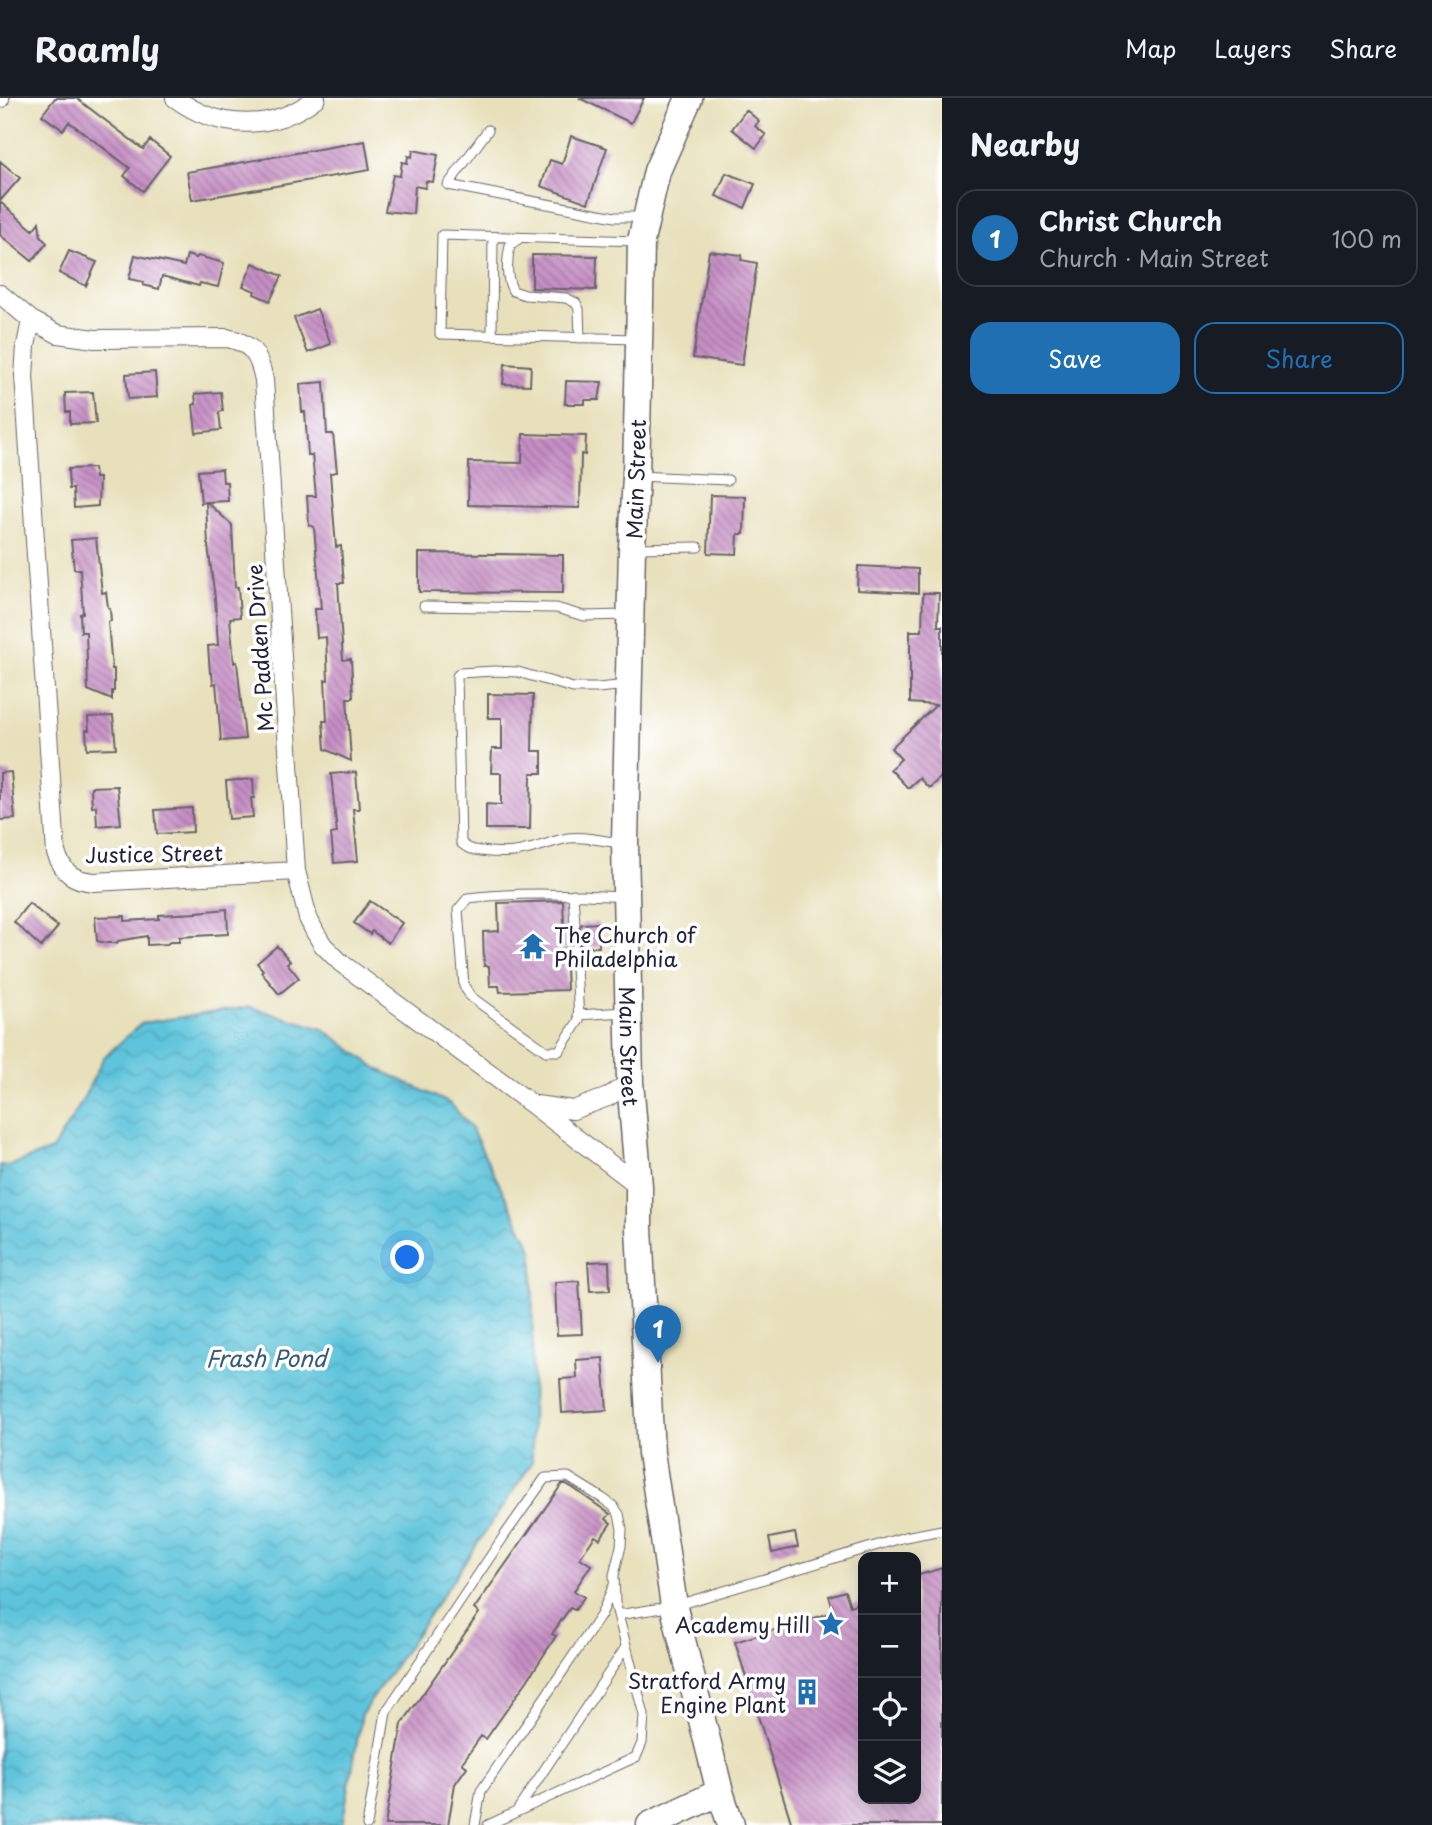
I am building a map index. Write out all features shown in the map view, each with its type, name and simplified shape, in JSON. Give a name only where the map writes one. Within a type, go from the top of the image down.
[{"type":"main road","name":"Main Street","points":[[689,98],[657,171],[643,229],[625,845],[630,1082],[639,1186],[651,1453],[674,1606],[720,1792],[731,1825]]},
{"type":"main road","points":[[650,1825],[720,1792]]},
{"type":"street","points":[[175,98],[206,116],[228,122],[261,122],[283,117],[316,98]]},
{"type":"street","name":"Mc Padden Drive","points":[[0,294],[31,320],[58,334],[95,339],[226,338],[243,343],[255,353],[264,380],[296,871],[308,918],[323,945],[341,962],[639,1186]]},
{"type":"street","name":"Justice Street","points":[[31,320],[24,376],[55,839],[60,862],[65,871],[83,881],[296,871]]},
{"type":"street","name":"Mc Padden Drive","points":[[533,1105],[573,1110],[608,1097],[630,1082]]},
{"type":"lane","points":[[488,130],[448,185],[615,217],[643,229]]},
{"type":"lane","points":[[639,340],[440,334],[442,235],[520,238],[643,229]]},
{"type":"lane","points":[[492,335],[493,237]]},
{"type":"lane","points":[[520,238],[510,245],[508,283],[513,291],[525,295],[566,298],[576,303],[579,309],[580,338]]},
{"type":"lane","points":[[636,476],[728,480]]},
{"type":"lane","points":[[632,548],[698,547]]},
{"type":"lane","points":[[424,606],[556,608],[584,616],[631,615]]},
{"type":"lane","points":[[625,845],[592,838],[570,838],[524,851],[495,853],[471,849],[461,843],[457,676],[460,673],[519,672],[573,688],[629,685]]},
{"type":"lane","points":[[575,948],[579,1020],[559,1051],[546,1051],[471,997],[464,986],[458,910],[468,898],[497,895],[573,894],[626,897]]},
{"type":"lane","points":[[573,894],[575,924]]},
{"type":"lane","points":[[578,1015],[629,1012]]},
{"type":"lane","points":[[367,1825],[386,1712],[545,1478],[568,1478],[602,1498],[619,1514],[622,1529],[614,1575],[615,1603],[644,1715],[642,1743],[636,1757],[488,1825]]},
{"type":"lane","points":[[618,1615],[674,1606],[905,1537],[942,1530]]},
{"type":"lane","points":[[475,1825],[481,1791],[601,1615],[614,1583]]},
{"type":"lane","points":[[516,1812],[626,1647]]},
{"type":"water","name":"Frash Pond","points":[[250,1007],[323,1029],[378,1069],[451,1104],[471,1128],[533,1251],[532,1463],[362,1714],[342,1825],[0,1825],[0,1165],[9,1166],[52,1150],[80,1105],[104,1057],[142,1023]]},
{"type":"building","points":[[55,98],[76,98],[143,149],[150,140],[170,156],[143,191],[124,176],[130,168],[69,122],[63,130],[42,115]]},
{"type":"building","points":[[579,98],[644,98],[631,123]]},
{"type":"building","points":[[746,110],[759,121],[755,126],[766,135],[756,148],[732,129]]},
{"type":"building","points":[[571,136],[607,148],[588,203],[541,186],[550,160],[562,164]]},
{"type":"building","points":[[365,141],[370,170],[192,200],[187,172]]},
{"type":"building","points":[[413,150],[438,155],[433,182],[426,181],[425,188],[415,186],[413,214],[385,211],[393,175],[400,176],[402,162],[407,163]]},
{"type":"building","points":[[0,161],[20,178],[0,201]]},
{"type":"building","points":[[726,173],[755,184],[745,208],[716,196]]},
{"type":"building","points":[[0,202],[33,230],[39,222],[41,237],[47,243],[32,261],[0,235]]},
{"type":"building","points":[[69,251],[97,262],[86,286],[59,273]]},
{"type":"building","points":[[709,251],[742,255],[741,260],[757,263],[742,365],[693,358]]},
{"type":"building","points":[[135,255],[184,266],[187,255],[224,263],[218,287],[200,283],[199,286],[162,276],[159,289],[129,279]]},
{"type":"building","points":[[532,255],[597,256],[596,290],[532,288]]},
{"type":"building","points":[[253,263],[282,276],[270,301],[243,286]]},
{"type":"building","points":[[317,309],[331,344],[308,353],[294,318]]},
{"type":"building","points":[[505,364],[531,366],[530,385],[503,384]]},
{"type":"building","points":[[155,372],[157,397],[128,399],[126,374]]},
{"type":"building","points":[[566,381],[602,382],[599,400],[585,400],[585,404],[565,404]]},
{"type":"building","points":[[324,382],[327,434],[333,434],[337,472],[330,473],[336,547],[341,546],[344,583],[338,583],[343,660],[351,659],[353,698],[347,698],[351,761],[325,749],[323,721],[327,721],[325,680],[328,680],[326,637],[317,638],[315,609],[321,609],[314,527],[309,525],[307,496],[316,496],[312,455],[308,455],[300,384]]},
{"type":"building","points":[[93,392],[96,423],[70,424],[65,393]]},
{"type":"building","points":[[221,392],[221,430],[196,433],[193,405],[196,404],[195,394]]},
{"type":"building","points":[[523,434],[586,436],[585,455],[581,454],[580,508],[468,505],[469,462],[522,463]]},
{"type":"building","points":[[94,468],[95,478],[99,478],[98,506],[74,508],[68,469]]},
{"type":"building","points":[[222,469],[223,482],[227,482],[228,501],[207,502],[232,525],[235,587],[238,587],[240,617],[230,618],[245,739],[221,741],[216,683],[213,684],[210,673],[208,646],[218,645],[215,598],[208,546],[206,502],[201,503],[198,471]]},
{"type":"building","points":[[710,495],[745,496],[744,534],[738,534],[737,554],[708,553]]},
{"type":"building","points":[[96,538],[102,593],[106,592],[110,609],[111,621],[108,622],[114,669],[112,700],[88,690],[86,632],[81,632],[80,614],[83,613],[80,569],[74,569],[71,540]]},
{"type":"building","points":[[419,553],[563,555],[563,593],[419,592]]},
{"type":"building","points":[[858,566],[918,569],[918,593],[857,590]]},
{"type":"building","points":[[923,593],[939,593],[938,626],[942,626],[942,776],[929,788],[919,778],[908,788],[890,769],[901,759],[891,748],[936,705],[910,703],[910,631],[922,631]]},
{"type":"building","points":[[488,694],[533,695],[532,751],[542,751],[542,773],[531,773],[530,829],[486,829],[486,804],[501,805],[501,773],[491,773],[492,749],[502,749],[502,718],[488,718]]},
{"type":"building","points":[[113,716],[116,748],[87,749],[88,717]]},
{"type":"building","points":[[11,772],[15,819],[0,820],[0,773]]},
{"type":"building","points":[[356,772],[359,809],[353,809],[358,861],[334,863],[331,834],[337,833],[331,774]]},
{"type":"building","points":[[253,779],[253,817],[229,819],[226,781]]},
{"type":"building","points":[[117,786],[121,824],[97,826],[91,787]]},
{"type":"building","points":[[192,808],[193,832],[157,834],[155,810]]},
{"type":"building","points":[[370,901],[402,923],[388,943],[372,931],[370,934],[354,923]]},
{"type":"building","points":[[563,901],[564,924],[568,924],[571,930],[578,930],[582,924],[598,923],[599,947],[582,947],[575,941],[565,948],[567,990],[500,992],[499,986],[490,986],[489,966],[484,966],[483,932],[499,931],[498,903]]},
{"type":"building","points":[[29,903],[58,927],[41,947],[14,922]]},
{"type":"building","points":[[227,909],[228,934],[179,937],[179,942],[167,944],[147,945],[147,936],[117,943],[97,941],[95,917],[125,916],[125,921],[159,919],[159,915]]},
{"type":"building","points":[[277,946],[290,961],[287,963],[299,978],[279,994],[257,963]]},
{"type":"building","points":[[609,1261],[610,1290],[590,1291],[588,1262]]},
{"type":"building","points":[[579,1281],[582,1334],[557,1335],[555,1282]]},
{"type":"building","points":[[603,1358],[607,1410],[562,1413],[560,1379],[577,1378],[576,1360]]},
{"type":"building","points":[[562,1484],[573,1488],[610,1514],[606,1519],[611,1523],[600,1539],[595,1536],[580,1558],[591,1565],[574,1591],[584,1597],[575,1610],[570,1608],[552,1634],[556,1636],[486,1739],[481,1736],[462,1763],[467,1767],[455,1784],[448,1825],[385,1825],[402,1724],[479,1613],[474,1609]]},
{"type":"building","points":[[795,1533],[798,1547],[772,1553],[769,1538]]},
{"type":"building","name":"Stratford Army Engine Plant","points":[[942,1568],[942,1825],[792,1825],[735,1642],[834,1612],[829,1596],[845,1591],[850,1606],[858,1604],[858,1804],[921,1804],[921,1574]]},
{"type":"place","name":"The Church of Philadelphia","points":[[533,946]]},
{"type":"place","name":"Christ Church","points":[[658,1363]]},
{"type":"place","name":"Academy Hill","points":[[831,1624]]},
{"type":"place","name":"Stratford Army Engine Plant","points":[[807,1692]]}]
